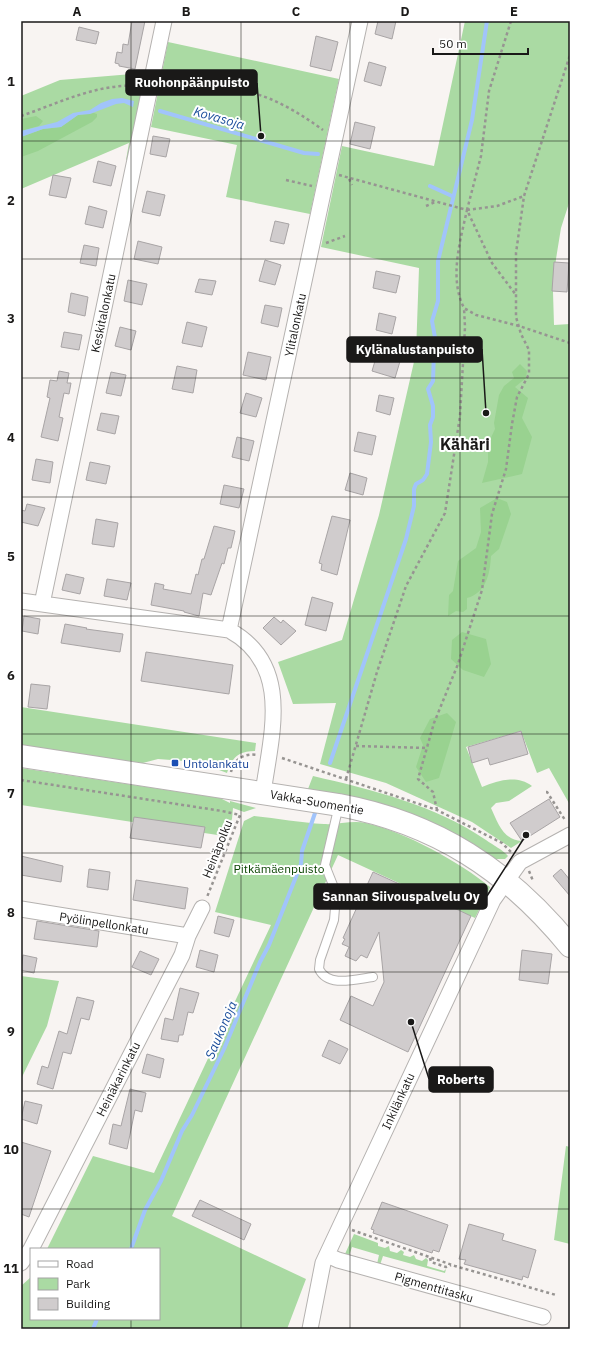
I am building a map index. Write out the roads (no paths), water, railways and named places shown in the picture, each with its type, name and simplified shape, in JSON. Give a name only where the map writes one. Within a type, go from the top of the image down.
[{"type":"street","name":"Keskitalonkatu","points":[[42,604],[164,21]]},
{"type":"street","name":"Ylitalonkatu","points":[[229,630],[360,21]]},
{"type":"street","points":[[21,601],[229,630],[240,636],[258,655],[272,682],[274,712],[262,793]]},
{"type":"street","name":"Vakka-Suomentie","points":[[21,756],[339,804],[372,812],[424,829],[447,840],[483,862],[529,900],[570,946]]},
{"type":"street","name":"Inkilänkatu","points":[[310,1329],[319,1275],[327,1255],[482,920],[493,900],[520,862],[570,835]]},
{"type":"street","name":"Heinäkarinkatu","points":[[32,1248],[182,955],[188,936],[202,908]]},
{"type":"street","name":"Pyölinpellonkatu","points":[[21,909],[188,936]]},
{"type":"street","name":"Heinäkarinkatu","points":[[21,1263],[30,1250]]},
{"type":"street","name":"Pigmenttitasku","points":[[327,1255],[338,1260],[543,1317]]},
{"type":"lane","points":[[339,804],[325,865],[333,885],[335,908],[334,920],[320,960],[319,969],[325,976],[339,981],[373,977]]},
{"type":"water","points":[[122,98],[134,101],[133,107],[124,103],[116,104],[90,114],[78,115],[61,127],[43,129],[21,137],[21,131],[57,122],[73,113],[90,110],[101,103],[112,99]]},
{"type":"waterway","points":[[330,763],[406,539],[414,506],[414,489],[416,484],[423,480],[427,474],[431,442],[430,425],[433,417],[433,406],[428,389],[433,381],[434,351],[436,343],[432,321],[438,301],[438,261],[472,120],[487,21]]},
{"type":"waterway","name":"Kovasoja","points":[[160,111],[304,153],[318,154]]},
{"type":"waterway","points":[[430,186],[452,196]]},
{"type":"waterway","name":"Saukonoja","points":[[131,1248],[145,1210],[161,1181],[182,1131],[192,1115],[224,1049],[260,962],[269,945],[301,864],[302,851],[315,813]]},
{"type":"waterway","name":"Saukonoja","points":[[93,1329],[97,1320]]},
{"type":"place","name":"Ruohonpäänpuisto","points":[[261,136]]},
{"type":"place","name":"Kylänalustanpuisto","points":[[486,413]]},
{"type":"place","name":"Untolankatu","points":[[175,763]]},
{"type":"place","name":"Sannan Siivouspalvelu Oy","points":[[526,835]]},
{"type":"place","name":"Roberts","points":[[411,1022]]},
{"type":"district","name":"Kähäri","points":[[465,444]]},
{"type":"park label","name":"Pitkämäenpuisto","points":[[279,868]]}]
